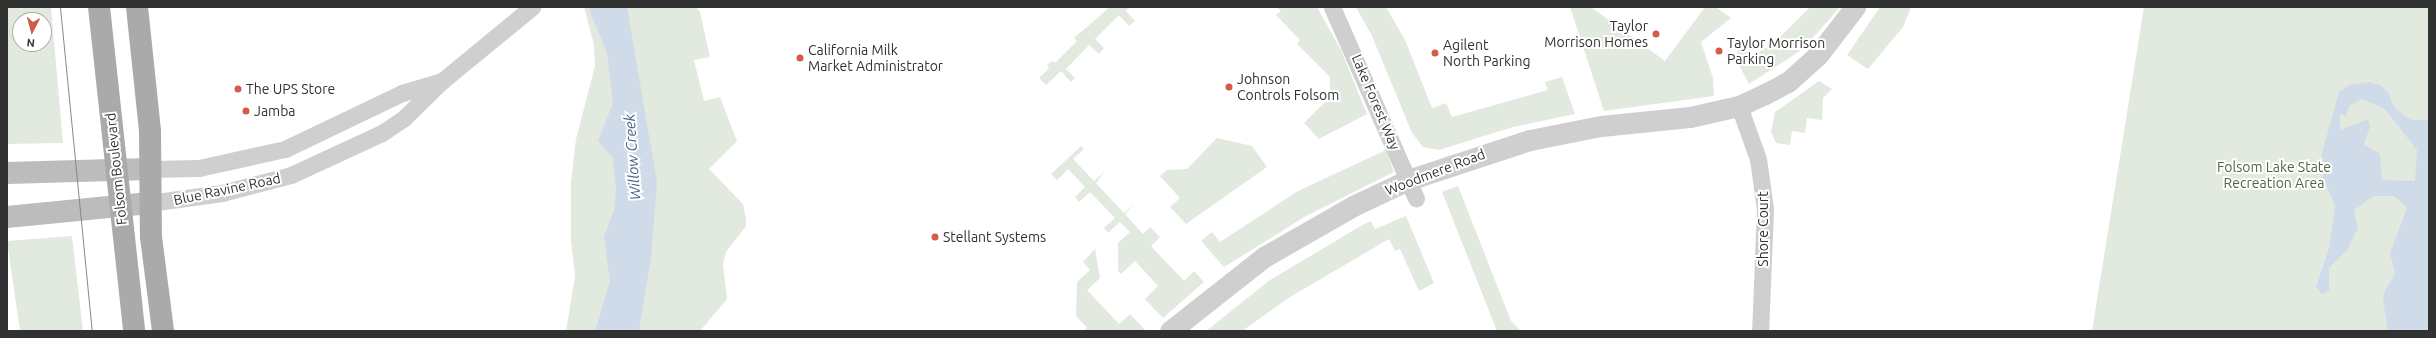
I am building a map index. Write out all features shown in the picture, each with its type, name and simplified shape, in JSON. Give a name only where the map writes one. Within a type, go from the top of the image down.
[{"type":"main road","name":"Folsom Boulevard","points":[[99,7],[134,331]]},
{"type":"main road","name":"Folsom Boulevard","points":[[137,7],[150,132],[149,203],[163,331]]},
{"type":"main road","name":"Blue Ravine Road","points":[[7,173],[149,169]]},
{"type":"main road","name":"Blue Ravine Road","points":[[7,217],[149,203]]},
{"type":"street","name":"Blue Ravine Road","points":[[149,203],[222,193],[298,172],[382,133],[403,119],[442,81],[532,7]]},
{"type":"street","name":"Lake Forest Way","points":[[1332,7],[1412,189]]},
{"type":"street","points":[[1739,106],[1788,82],[1829,43],[1855,7]]},
{"type":"street","name":"Blue Ravine Road","points":[[149,169],[199,168],[285,149],[402,94],[442,81]]},
{"type":"street","name":"Woodmere Road","points":[[1170,331],[1264,257],[1352,206],[1412,189],[1530,140],[1739,106]]},
{"type":"street","name":"Shore Court","points":[[1739,106],[1758,159],[1765,202],[1760,331]]},
{"type":"green space","points":[[7,7],[51,7],[51,12],[12,12],[12,52],[52,52],[52,18],[63,143],[7,144]]},
{"type":"green space","points":[[584,7],[696,7],[700,12],[710,57],[694,60],[704,101],[720,97],[737,141],[709,169],[743,204],[746,226],[726,252],[723,264],[727,299],[700,331],[566,331],[575,276],[571,241],[571,182],[576,139],[595,66],[594,45]]},
{"type":"green space","points":[[1110,7],[1130,7],[1126,11],[1135,21],[1129,26],[1119,15],[1095,39],[1104,48],[1099,54],[1089,45],[1066,69],[1075,78],[1071,82],[1061,71],[1046,85],[1039,78],[1049,68],[1047,65],[1052,61],[1055,63],[1077,41],[1074,38]]},
{"type":"green space","points":[[1277,7],[1317,7],[1341,50],[1367,114],[1319,139],[1304,123],[1330,97],[1330,77],[1297,44],[1300,40],[1276,15],[1281,11]]},
{"type":"green space","points":[[1356,7],[1386,7],[1405,40],[1432,108],[1446,103],[1452,117],[1548,90],[1545,82],[1562,77],[1575,114],[1513,127],[1439,150],[1423,147],[1412,133],[1372,36]]},
{"type":"green space","points":[[1570,7],[1591,7],[1665,61],[1705,7],[1716,7],[1731,18],[1701,42],[1713,78],[1714,96],[1604,111]]},
{"type":"green space","points":[[1810,7],[1840,7],[1803,49],[1749,84],[1736,59],[1738,49],[1743,45],[1750,57],[1773,44]]},
{"type":"green space","points":[[1880,7],[1911,7],[1903,27],[1868,69],[1847,55]]},
{"type":"green space","name":"Folsom Lake State Recreation Area","points":[[2144,7],[2429,7],[2429,331],[2092,331]]},
{"type":"green space","points":[[1819,81],[1832,89],[1823,98],[1822,120],[1807,118],[1805,133],[1792,131],[1790,145],[1776,143],[1771,132],[1775,112]]},
{"type":"green space","points":[[1217,138],[1252,146],[1267,167],[1186,224],[1170,207],[1180,198],[1160,176],[1167,170],[1187,169]]},
{"type":"green space","points":[[1081,146],[1084,149],[1073,159],[1094,181],[1104,172],[1096,183],[1124,213],[1134,204],[1125,214],[1143,234],[1150,227],[1160,237],[1151,246],[1184,281],[1194,271],[1204,282],[1163,318],[1145,299],[1158,286],[1135,261],[1121,274],[1118,271],[1118,243],[1130,232],[1120,222],[1108,233],[1104,228],[1115,218],[1090,192],[1079,202],[1075,197],[1085,187],[1068,169],[1057,180],[1051,174]]},
{"type":"green space","points":[[1386,150],[1394,172],[1306,216],[1224,267],[1201,241],[1212,232],[1220,242],[1298,191]]},
{"type":"green space","points":[[1458,186],[1511,321],[1521,331],[1497,331],[1442,192]]},
{"type":"green space","points":[[1406,216],[1434,283],[1419,291],[1400,249],[1395,251],[1389,239],[1290,297],[1242,331],[1206,331],[1270,280],[1359,227],[1371,221],[1375,229]]},
{"type":"green space","points":[[72,236],[83,331],[20,331],[7,241]]},
{"type":"green space","points":[[1095,249],[1100,278],[1087,290],[1119,324],[1130,314],[1146,331],[1084,331],[1087,328],[1076,316],[1077,282],[1090,270],[1083,262]]},
{"type":"water","name":"Willow Creek","points":[[588,7],[627,7],[657,182],[651,258],[639,331],[595,331],[610,281],[604,237],[614,210],[616,190],[613,158],[598,141],[613,103],[607,53]]},
{"type":"water","points":[[2369,82],[2380,85],[2388,92],[2394,107],[2403,115],[2412,120],[2429,120],[2429,331],[2388,331],[2383,301],[2385,290],[2395,274],[2390,253],[2407,208],[2394,196],[2374,196],[2354,210],[2358,228],[2347,250],[2329,268],[2329,291],[2322,294],[2316,287],[2329,248],[2335,206],[2323,177],[2322,153],[2339,92],[2349,85]],"holes":[[[2362,99],[2385,109],[2417,150],[2415,181],[2382,180],[2380,154],[2364,145],[2370,126],[2368,119],[2340,130],[2340,114],[2346,116],[2349,106]]]},
{"type":"tram line","points":[[60,7],[92,331]]},
{"type":"place","name":"Taylor Morrison Homes","points":[[1656,34]]},
{"type":"place","name":"Taylor Morrison Parking","points":[[1719,51]]},
{"type":"place","name":"Agilent North Parking","points":[[1435,53]]},
{"type":"place","name":"California Milk Market Administrator","points":[[800,58]]},
{"type":"place","name":"Johnson Controls Folsom","points":[[1229,87]]},
{"type":"place","name":"The UPS Store","points":[[238,89]]},
{"type":"place","name":"Jamba","points":[[246,111]]},
{"type":"place","name":"Stellant Systems","points":[[935,237]]}]
